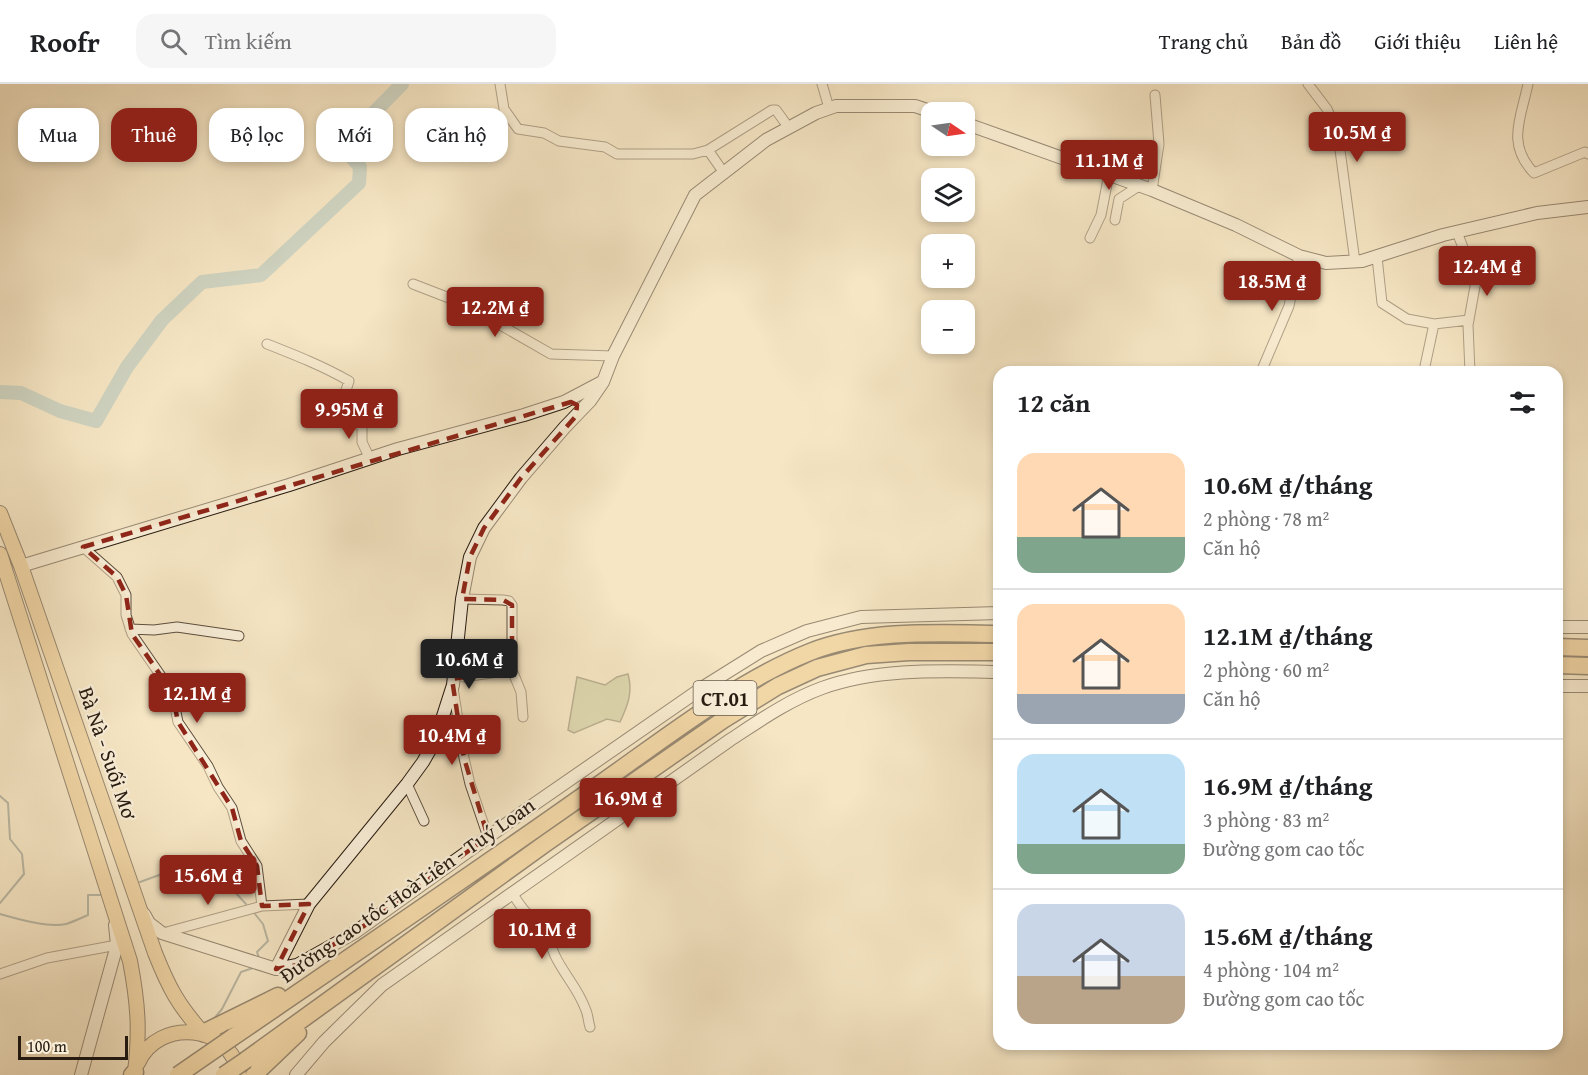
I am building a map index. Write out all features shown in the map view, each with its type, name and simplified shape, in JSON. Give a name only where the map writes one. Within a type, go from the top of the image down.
[{"type":"highway","name":"Đường cao tốc Hoà Liên - Tuý Loan","points":[[178,1075],[713,705],[780,666],[812,651],[862,638],[993,634]]},
{"type":"highway","points":[[1563,648],[1588,648]]},
{"type":"highway","name":"Đường cao tốc Hoà Liên - Tuý Loan","points":[[224,1075],[546,843],[723,720],[778,686],[818,668],[866,655],[909,652],[993,652]]},
{"type":"highway","points":[[1563,665],[1588,666]]},
{"type":"highway","points":[[254,1075],[300,1030],[546,843]]},
{"type":"highway","points":[[203,1034],[290,990],[489,862]]},
{"type":"main road","name":"Bà Nà - Suối Mơ","points":[[0,513],[21,566],[169,989],[203,1034],[219,1042],[231,1055],[239,1075]]},
{"type":"main road","name":"Bà Nà - Suối Mơ","points":[[0,554],[3,571],[130,961],[138,1002],[139,1041],[134,1074]]},
{"type":"main road","points":[[3,571],[21,566]]},
{"type":"main road","points":[[134,1074],[141,1056],[153,1043],[168,1034],[186,1031],[203,1034]]},
{"type":"street","points":[[500,84],[504,109],[518,129],[544,133],[559,141],[604,147],[617,154],[693,154],[708,150],[772,110],[776,110],[789,128]]},
{"type":"street","points":[[822,84],[829,108]]},
{"type":"street","points":[[1308,84],[1327,109],[1338,135],[1356,262]]},
{"type":"street","points":[[1527,88],[1518,125],[1517,142],[1523,162],[1534,173],[1585,152],[1588,153]]},
{"type":"street","points":[[1152,190],[1159,144],[1155,95]]},
{"type":"street","points":[[276,969],[309,904],[407,784],[435,741],[453,686],[462,599],[470,557],[484,528],[521,478],[591,401],[603,382],[613,356],[695,195],[766,140],[829,108],[868,105],[921,108]]},
{"type":"street","points":[[975,127],[1152,190],[1236,225],[1299,256],[1326,263],[1356,262],[1457,232],[1538,213],[1588,207]]},
{"type":"street","points":[[708,150],[724,173]]},
{"type":"street","points":[[1090,238],[1101,214],[1109,174]]},
{"type":"street","points":[[1115,220],[1119,199],[1139,186]]},
{"type":"street","points":[[1457,232],[1476,281],[1469,320],[1470,366]]},
{"type":"street","points":[[1264,366],[1289,306],[1299,256]]},
{"type":"street","points":[[1377,257],[1382,303],[1407,319],[1434,324],[1469,320]]},
{"type":"street","points":[[413,284],[462,303],[550,354],[613,356]]},
{"type":"street","points":[[1425,366],[1434,324]]},
{"type":"street","points":[[267,344],[308,360],[349,381],[339,412],[362,427],[362,442],[370,459]]},
{"type":"street","points":[[21,566],[564,402],[603,382]]},
{"type":"street","points":[[564,402],[577,405],[576,416]]},
{"type":"street","points":[[83,547],[117,577],[126,595],[126,615],[130,629],[147,658],[172,692],[178,722],[208,766],[232,808],[241,841],[257,866],[262,906]]},
{"type":"street","points":[[462,599],[509,601],[512,605],[512,670],[521,692],[523,717]]},
{"type":"street","points":[[139,906],[149,923],[162,933],[276,969],[297,965],[354,933],[705,686],[761,651],[807,632],[861,617],[993,613]]},
{"type":"street","points":[[130,629],[154,630],[177,627],[239,636]]},
{"type":"street","points":[[1563,627],[1588,627]]},
{"type":"street","points":[[456,656],[459,671],[464,677],[512,670]]},
{"type":"street","points":[[296,1075],[324,1042],[382,985],[730,740],[787,704],[822,688],[868,676],[909,672],[993,672]]},
{"type":"street","points":[[453,686],[470,784],[488,837]]},
{"type":"street","points":[[1563,686],[1588,686]]},
{"type":"street","points":[[407,784],[424,820]]},
{"type":"street","points":[[512,893],[520,907],[534,920],[549,929],[549,942],[585,1007],[590,1027]]},
{"type":"street","points":[[162,933],[262,906],[309,904]]},
{"type":"street","points":[[81,1075],[117,945],[114,912]]},
{"type":"street","points":[[0,974],[47,958],[117,945]]},
{"type":"highlighted area","points":[[571,402],[577,405],[576,416],[521,478],[484,528],[470,557],[462,599],[503,600],[512,605],[512,670],[452,679],[464,758],[488,837],[354,933],[297,965],[276,969],[309,904],[262,906],[257,866],[241,841],[232,808],[178,722],[172,692],[132,634],[126,595],[117,577],[83,547]]},
{"type":"green space","points":[[628,674],[629,698],[620,722],[607,719],[574,733],[568,730],[577,677],[605,685],[617,677]]},
{"type":"waterway","points":[[0,392],[21,393],[60,411],[96,421],[127,367],[162,320],[202,282],[261,275],[359,183],[360,167],[349,154],[345,142],[402,84]]},
{"type":"waterway","points":[[0,796],[8,803],[10,839],[22,854],[24,874],[0,903]]},
{"type":"waterway","points":[[140,882],[184,866],[221,877],[246,904]]},
{"type":"waterway","points":[[0,914],[42,924],[66,924],[88,915],[88,895],[102,895]]},
{"type":"waterway","points":[[255,914],[263,924],[268,941],[257,952],[259,958]]},
{"type":"waterway","points":[[213,1020],[222,1009],[241,972],[253,968]]}]
